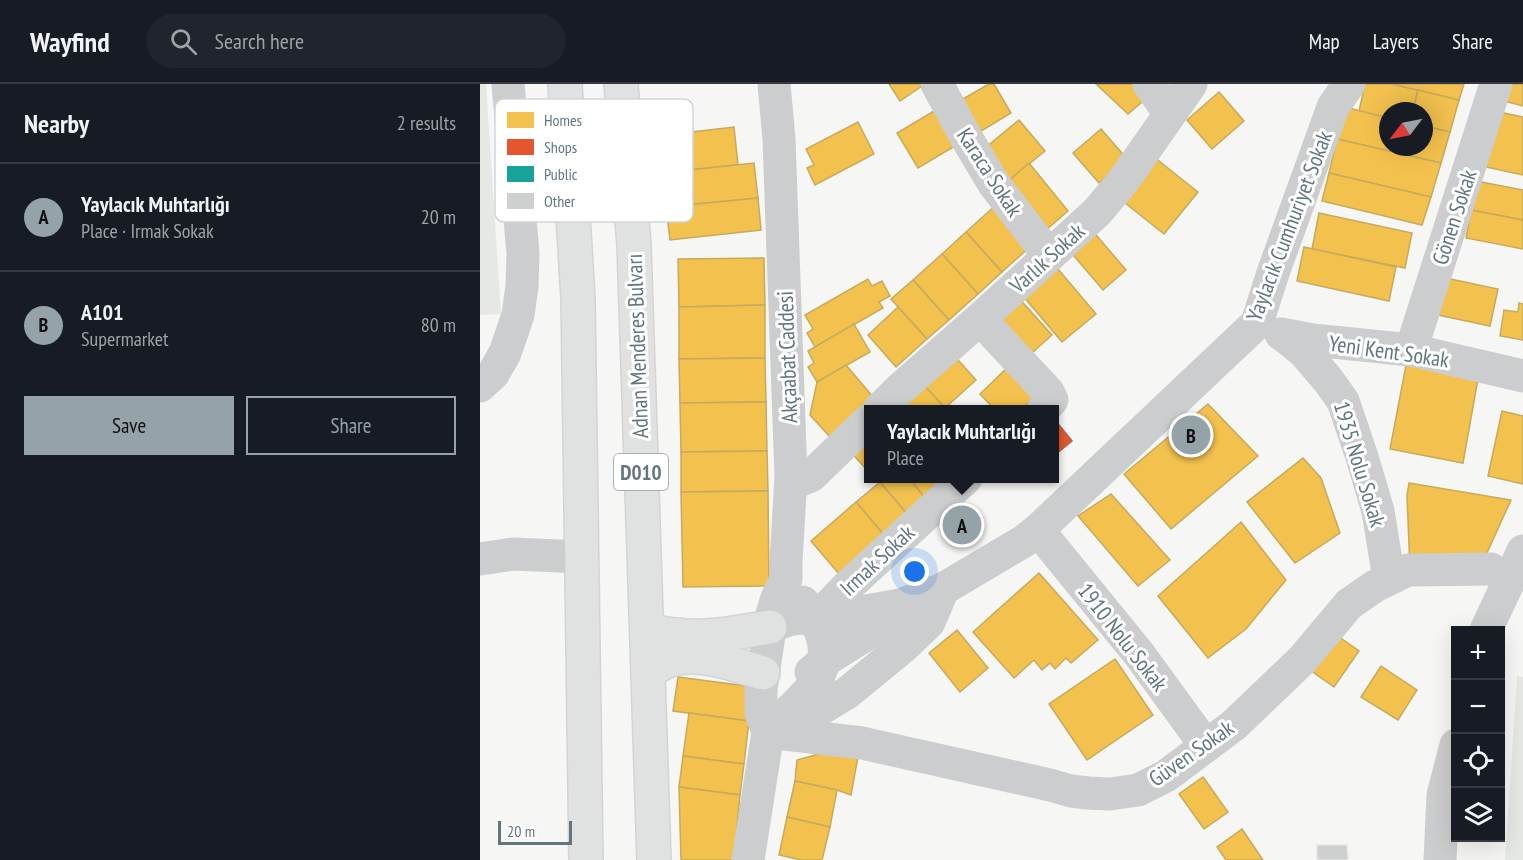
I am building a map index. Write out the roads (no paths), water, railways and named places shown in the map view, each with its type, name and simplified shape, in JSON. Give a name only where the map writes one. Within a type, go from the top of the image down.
[{"type":"highway","name":"D010","points":[[565,84],[566,99]]},
{"type":"highway","name":"Adnan Menderes Bulvarı","points":[[621,84],[622,99]]},
{"type":"highway","name":"D010","points":[[573,222],[578,298],[586,860]]},
{"type":"highway","name":"Adnan Menderes Bulvarı","points":[[632,222],[654,860]]},
{"type":"highway","points":[[647,630],[698,636],[723,635],[770,627]]},
{"type":"highway","points":[[648,672],[675,658],[693,657],[722,660],[763,673]]},
{"type":"street","points":[[508,84],[509,99]]},
{"type":"street","name":"Akçaabat Caddesi","points":[[748,860],[768,732],[761,713],[763,673],[777,598],[786,579],[791,484],[779,139],[774,84]]},
{"type":"street","name":"Karaca Sokak","points":[[937,84],[994,184],[1049,256]]},
{"type":"street","points":[[1149,84],[1169,114]]},
{"type":"street","name":"Varlık Sokak","points":[[884,405],[1097,212],[1124,180],[1191,84]]},
{"type":"street","name":"Yaylacık Cumhuriyet Sokak","points":[[815,620],[900,605],[943,589],[1024,541],[1270,329],[1273,273],[1333,107],[1349,84]]},
{"type":"street","name":"Gönen Sokak","points":[[1411,350],[1496,84]]},
{"type":"street","points":[[480,386],[493,374],[505,353],[518,315],[524,253],[521,222]]},
{"type":"street","points":[[980,319],[1048,392],[1052,400],[1048,405]]},
{"type":"street","name":"Yeni Kent Sokak","points":[[1270,329],[1312,340],[1411,350],[1523,376]]},
{"type":"street","name":"1935 Nolu Sokak","points":[[1270,329],[1304,352],[1343,401],[1378,511],[1389,579]]},
{"type":"street","points":[[791,484],[811,476],[864,425]]},
{"type":"street","name":"Irmak Sokak","points":[[815,620],[848,586],[961,483]]},
{"type":"street","name":"1910 Nolu Sokak","points":[[1038,530],[1139,654],[1206,746]]},
{"type":"street","points":[[1488,626],[1523,551]]},
{"type":"street","points":[[480,559],[513,554],[582,557]]},
{"type":"street","name":"Güven Sokak","points":[[768,732],[862,743],[1088,794],[1138,790],[1166,776],[1234,725],[1302,660],[1349,604],[1375,586],[1408,570],[1491,569]]},
{"type":"street","points":[[768,732],[814,684],[824,661],[823,635],[786,579]]},
{"type":"street","points":[[768,732],[811,715],[847,693],[871,674],[929,622],[943,589]]},
{"type":"street","name":"Yaylacık Cumhuriyet Sokak","points":[[824,661],[879,626],[900,605]]},
{"type":"street","points":[[770,627],[800,618],[815,620]]},
{"type":"street","points":[[763,673],[773,680],[792,681],[808,674],[824,661]]},
{"type":"street","points":[[1440,860],[1443,795],[1451,762]]},
{"type":"place","name":"A101","points":[[1191,435]]},
{"type":"place","name":"Yaylacık Muhtarlığı","points":[[962,525]]}]
